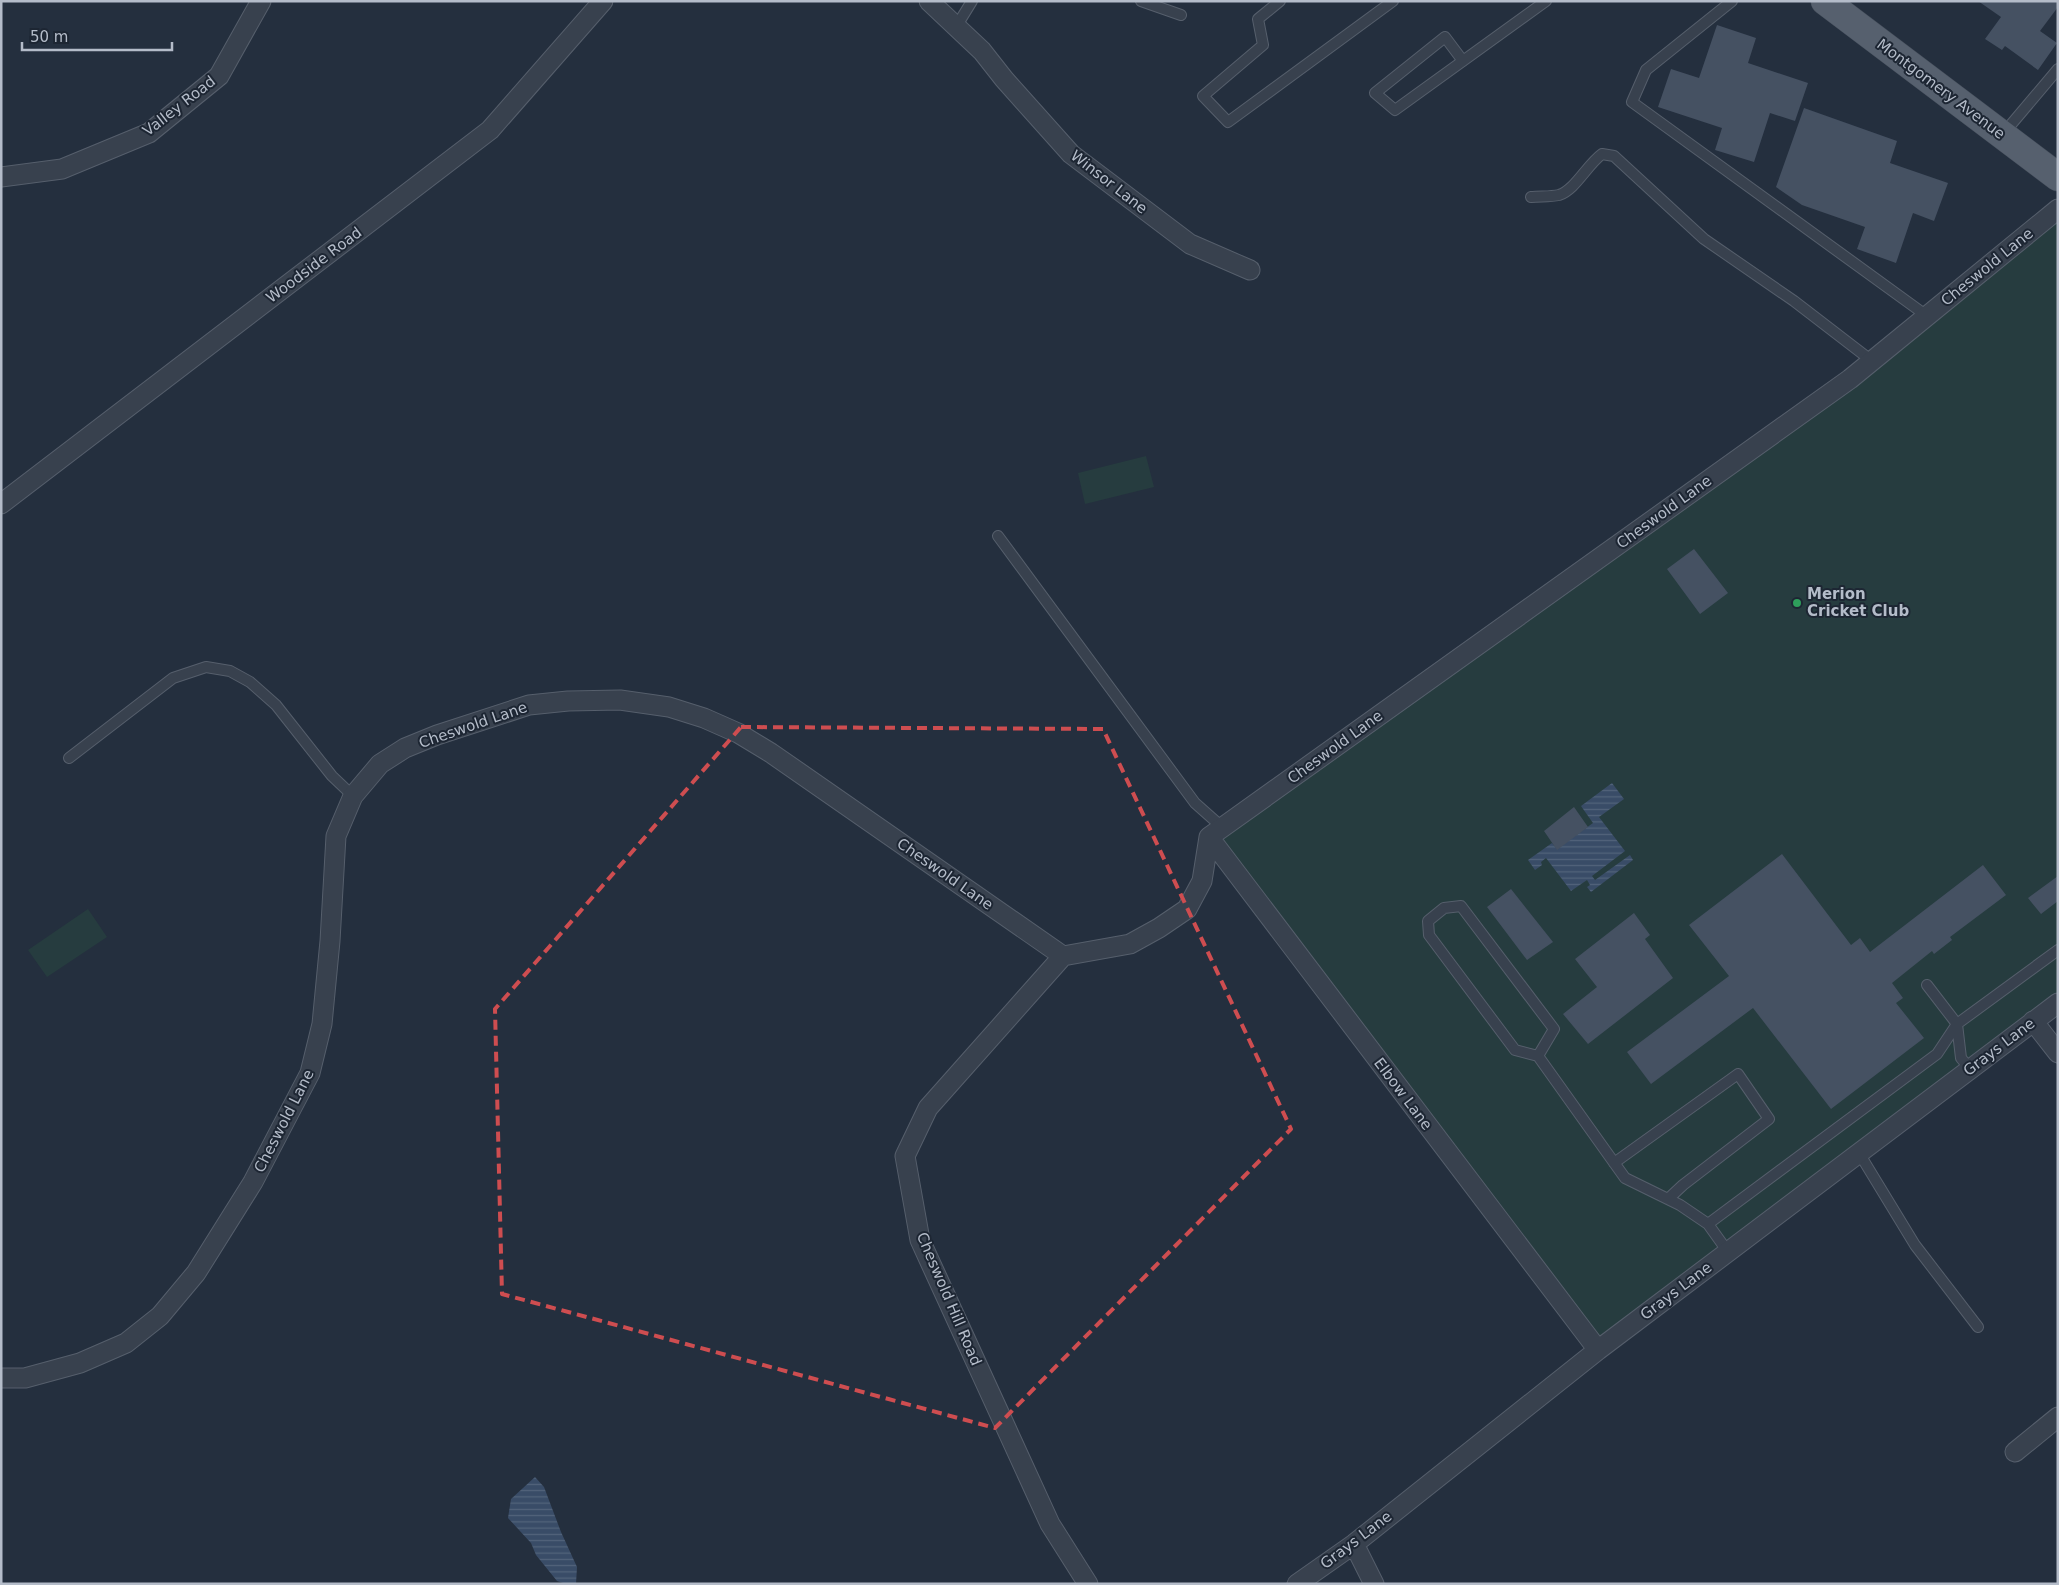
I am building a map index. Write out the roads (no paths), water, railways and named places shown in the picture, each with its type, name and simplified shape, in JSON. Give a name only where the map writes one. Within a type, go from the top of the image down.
[{"type":"main road","name":"Montgomery Avenue","points":[[1838,8],[2058,177]]},
{"type":"street","name":"Valley Road","points":[[1,177],[62,169],[148,133],[219,76],[260,1]]},
{"type":"street","name":"Woodside Road","points":[[1,504],[490,130],[603,1]]},
{"type":"street","name":"Winsor Lane","points":[[929,1],[982,51],[1004,79],[1071,154],[1190,244],[1250,270]]},
{"type":"street","name":"Cheswold Lane","points":[[1215,832],[1843,385],[2058,209]]},
{"type":"street","name":"Cheswold Lane","points":[[1,1378],[25,1378],[80,1362],[126,1343],[160,1316],[196,1273],[253,1182],[310,1073],[322,1024],[331,930],[336,836],[353,796],[380,764],[405,748],[437,735],[529,705],[568,701],[620,700],[670,707],[704,718],[738,733],[771,753],[1063,956]]},
{"type":"street","points":[[1063,956],[1130,944],[1159,928],[1186,909],[1202,880],[1215,832]]},
{"type":"street","name":"Elbow Lane","points":[[1215,832],[1598,1350]]},
{"type":"street","name":"Cheswold Hill Road","points":[[1063,956],[928,1108],[905,1156],[920,1240],[1050,1524],[1088,1584]]},
{"type":"street","name":"Grays Lane","points":[[1296,1584],[1354,1544],[1598,1350],[2058,1003]]},
{"type":"street","points":[[2033,1022],[2058,1053]]},
{"type":"street","points":[[2015,1452],[2058,1417]]},
{"type":"street","points":[[1354,1544],[1374,1584]]},
{"type":"lane","points":[[956,27],[972,1]]},
{"type":"lane","points":[[1141,1],[1181,15]]},
{"type":"lane","points":[[1280,1],[1258,19],[1263,45],[1203,96],[1228,122],[1393,1]]},
{"type":"lane","points":[[1463,60],[1445,37],[1375,93],[1394,110],[1546,1]]},
{"type":"lane","points":[[1732,1],[1646,70],[1632,102],[1927,316]]},
{"type":"lane","points":[[2002,135],[2058,68]]},
{"type":"lane","points":[[1531,197],[1560,194],[1576,183],[1592,162],[1602,154],[1614,156],[1704,239],[1794,301],[1872,362]]},
{"type":"lane","points":[[998,536],[1215,832]]},
{"type":"lane","points":[[69,758],[173,678],[206,667],[230,670],[250,682],[276,705],[332,776],[353,796]]},
{"type":"lane","points":[[1538,1056],[1554,1029],[1461,906],[1444,908],[1428,921],[1430,935],[1515,1050],[1538,1056],[1625,1178],[1680,1205],[1708,1224],[1728,1252]]},
{"type":"lane","points":[[1708,1224],[1937,1054],[1957,1024],[2058,950]]},
{"type":"lane","points":[[1927,985],[1957,1024],[1961,1058],[1970,1069]]},
{"type":"lane","points":[[1614,1164],[1738,1074],[1769,1119],[1683,1185],[1668,1199]]},
{"type":"lane","points":[[1858,1154],[1915,1245],[1978,1327]]},
{"type":"water","points":[[1612,783],[1624,799],[1599,817],[1625,851],[1592,876],[1595,880],[1630,855],[1633,860],[1591,892],[1587,887],[1590,885],[1587,880],[1571,891],[1546,858],[1541,862],[1542,865],[1535,870],[1528,860],[1552,843],[1557,849],[1593,823],[1581,806]]},
{"type":"water","points":[[535,1477],[544,1487],[577,1567],[576,1584],[566,1584],[557,1581],[536,1555],[531,1543],[508,1518],[511,1499]]},
{"type":"place","name":"Merion Cricket Club","points":[[1797,603]]}]
